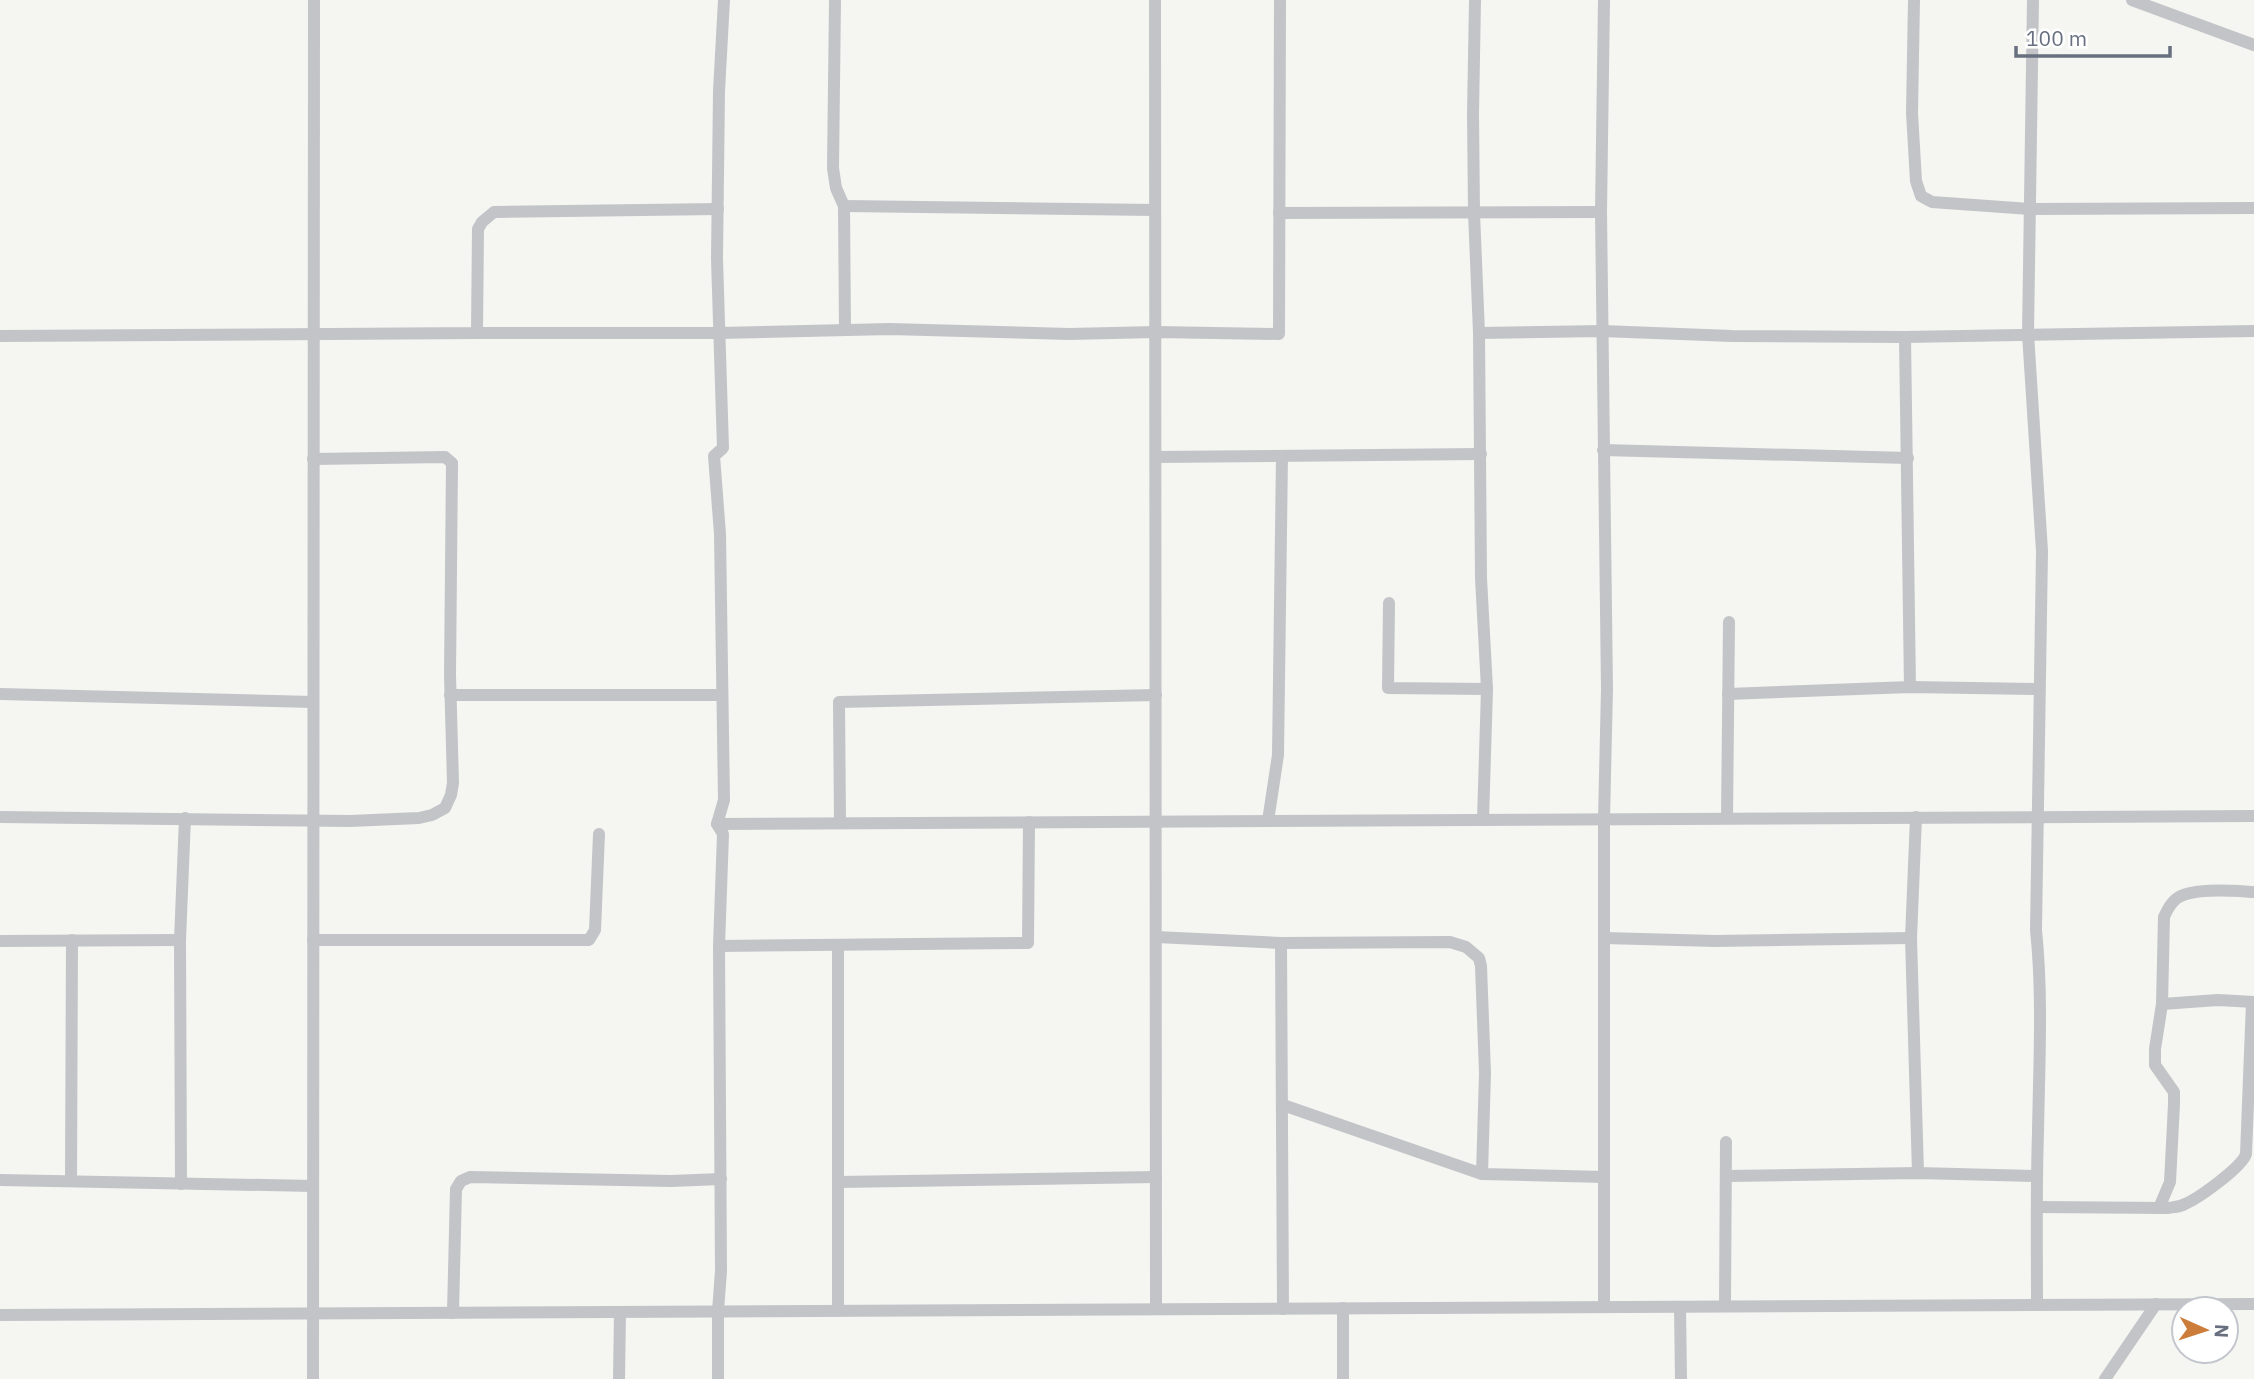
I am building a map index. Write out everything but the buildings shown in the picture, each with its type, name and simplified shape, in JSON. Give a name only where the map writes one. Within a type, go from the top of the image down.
[{"type":"street","points":[[313,1379],[314,0]]},
{"type":"street","points":[[718,1379],[721,1271],[719,946],[723,834],[717,824],[724,800],[720,534],[714,456],[723,448],[718,209],[719,91],[724,0]]},
{"type":"street","points":[[835,0],[833,168],[836,188],[844,206],[845,330]]},
{"type":"street","points":[[1155,0],[1156,1309]]},
{"type":"street","points":[[0,335],[719,333],[845,330],[1279,334],[1280,0]]},
{"type":"street","points":[[1475,0],[1474,213],[1479,333],[1481,578],[1487,689],[1483,820]]},
{"type":"street","points":[[1604,0],[1601,212],[1608,689],[1604,819],[1604,1307]]},
{"type":"street","points":[[1914,0],[1912,113],[1916,181],[1921,195],[1932,202],[2030,209],[2254,208]]},
{"type":"street","points":[[2033,0],[2028,334],[2042,551],[2036,930],[2041,1010],[2036,1176],[2037,1305]]},
{"type":"street","points":[[2132,0],[2254,45]]},
{"type":"street","points":[[844,206],[1155,210]]},
{"type":"street","points":[[477,333],[478,229],[494,212],[718,209]]},
{"type":"street","points":[[1279,214],[1601,212]]},
{"type":"street","points":[[1479,333],[1602,331],[1732,336],[1905,337],[2254,331]]},
{"type":"street","points":[[1905,337],[1910,687]]},
{"type":"street","points":[[1603,450],[1908,458]]},
{"type":"street","points":[[1156,457],[1481,454]]},
{"type":"street","points":[[1268,821],[1278,755],[1282,456]]},
{"type":"street","points":[[0,817],[350,821],[419,818],[445,808],[453,783],[450,695],[452,463],[445,457],[313,459]]},
{"type":"street","points":[[1389,603],[1388,688],[1487,689]]},
{"type":"street","points":[[1727,818],[1729,622]]},
{"type":"street","points":[[1728,694],[1910,687],[2039,689]]},
{"type":"street","points":[[0,694],[313,702]]},
{"type":"street","points":[[450,695],[721,695]]},
{"type":"street","points":[[840,823],[839,702],[1156,695]]},
{"type":"street","points":[[717,824],[2254,816]]},
{"type":"street","points":[[1916,817],[1911,938],[1918,1173]]},
{"type":"street","points":[[181,1184],[180,940],[185,818]]},
{"type":"street","points":[[719,946],[1028,943],[1029,822]]},
{"type":"street","points":[[313,940],[589,940],[594,930],[599,834]]},
{"type":"street","points":[[2159,1208],[2170,1182],[2174,1104],[2174,1093],[2155,1065],[2162,1004],[2164,917],[2178,897],[2190,892],[2254,892]]},
{"type":"street","points":[[1156,937],[1281,943],[1450,942],[1466,947],[1479,958],[1485,1073],[1482,1174]]},
{"type":"street","points":[[1604,938],[1911,938]]},
{"type":"street","points":[[71,1180],[72,940]]},
{"type":"street","points":[[0,941],[180,940]]},
{"type":"street","points":[[1281,943],[1283,1308]]},
{"type":"street","points":[[838,945],[838,1311]]},
{"type":"street","points":[[2037,1207],[2159,1208],[2184,1205],[2244,1161],[2253,1002],[2218,1000],[2162,1004]]},
{"type":"street","points":[[1283,1105],[1482,1174],[1604,1177]]},
{"type":"street","points":[[1725,1306],[1726,1142]]},
{"type":"street","points":[[1727,1176],[1918,1173],[2036,1176]]},
{"type":"street","points":[[453,1313],[456,1189],[461,1181],[470,1177],[671,1181],[720,1179]]},
{"type":"street","points":[[839,1182],[1156,1177]]},
{"type":"street","points":[[0,1180],[313,1186]]},
{"type":"street","points":[[2105,1379],[2156,1304]]},
{"type":"street","points":[[0,1315],[2254,1304]]},
{"type":"street","points":[[1680,1307],[1681,1379]]},
{"type":"street","points":[[1343,1308],[1343,1379]]},
{"type":"street","points":[[619,1379],[620,1312]]}]
